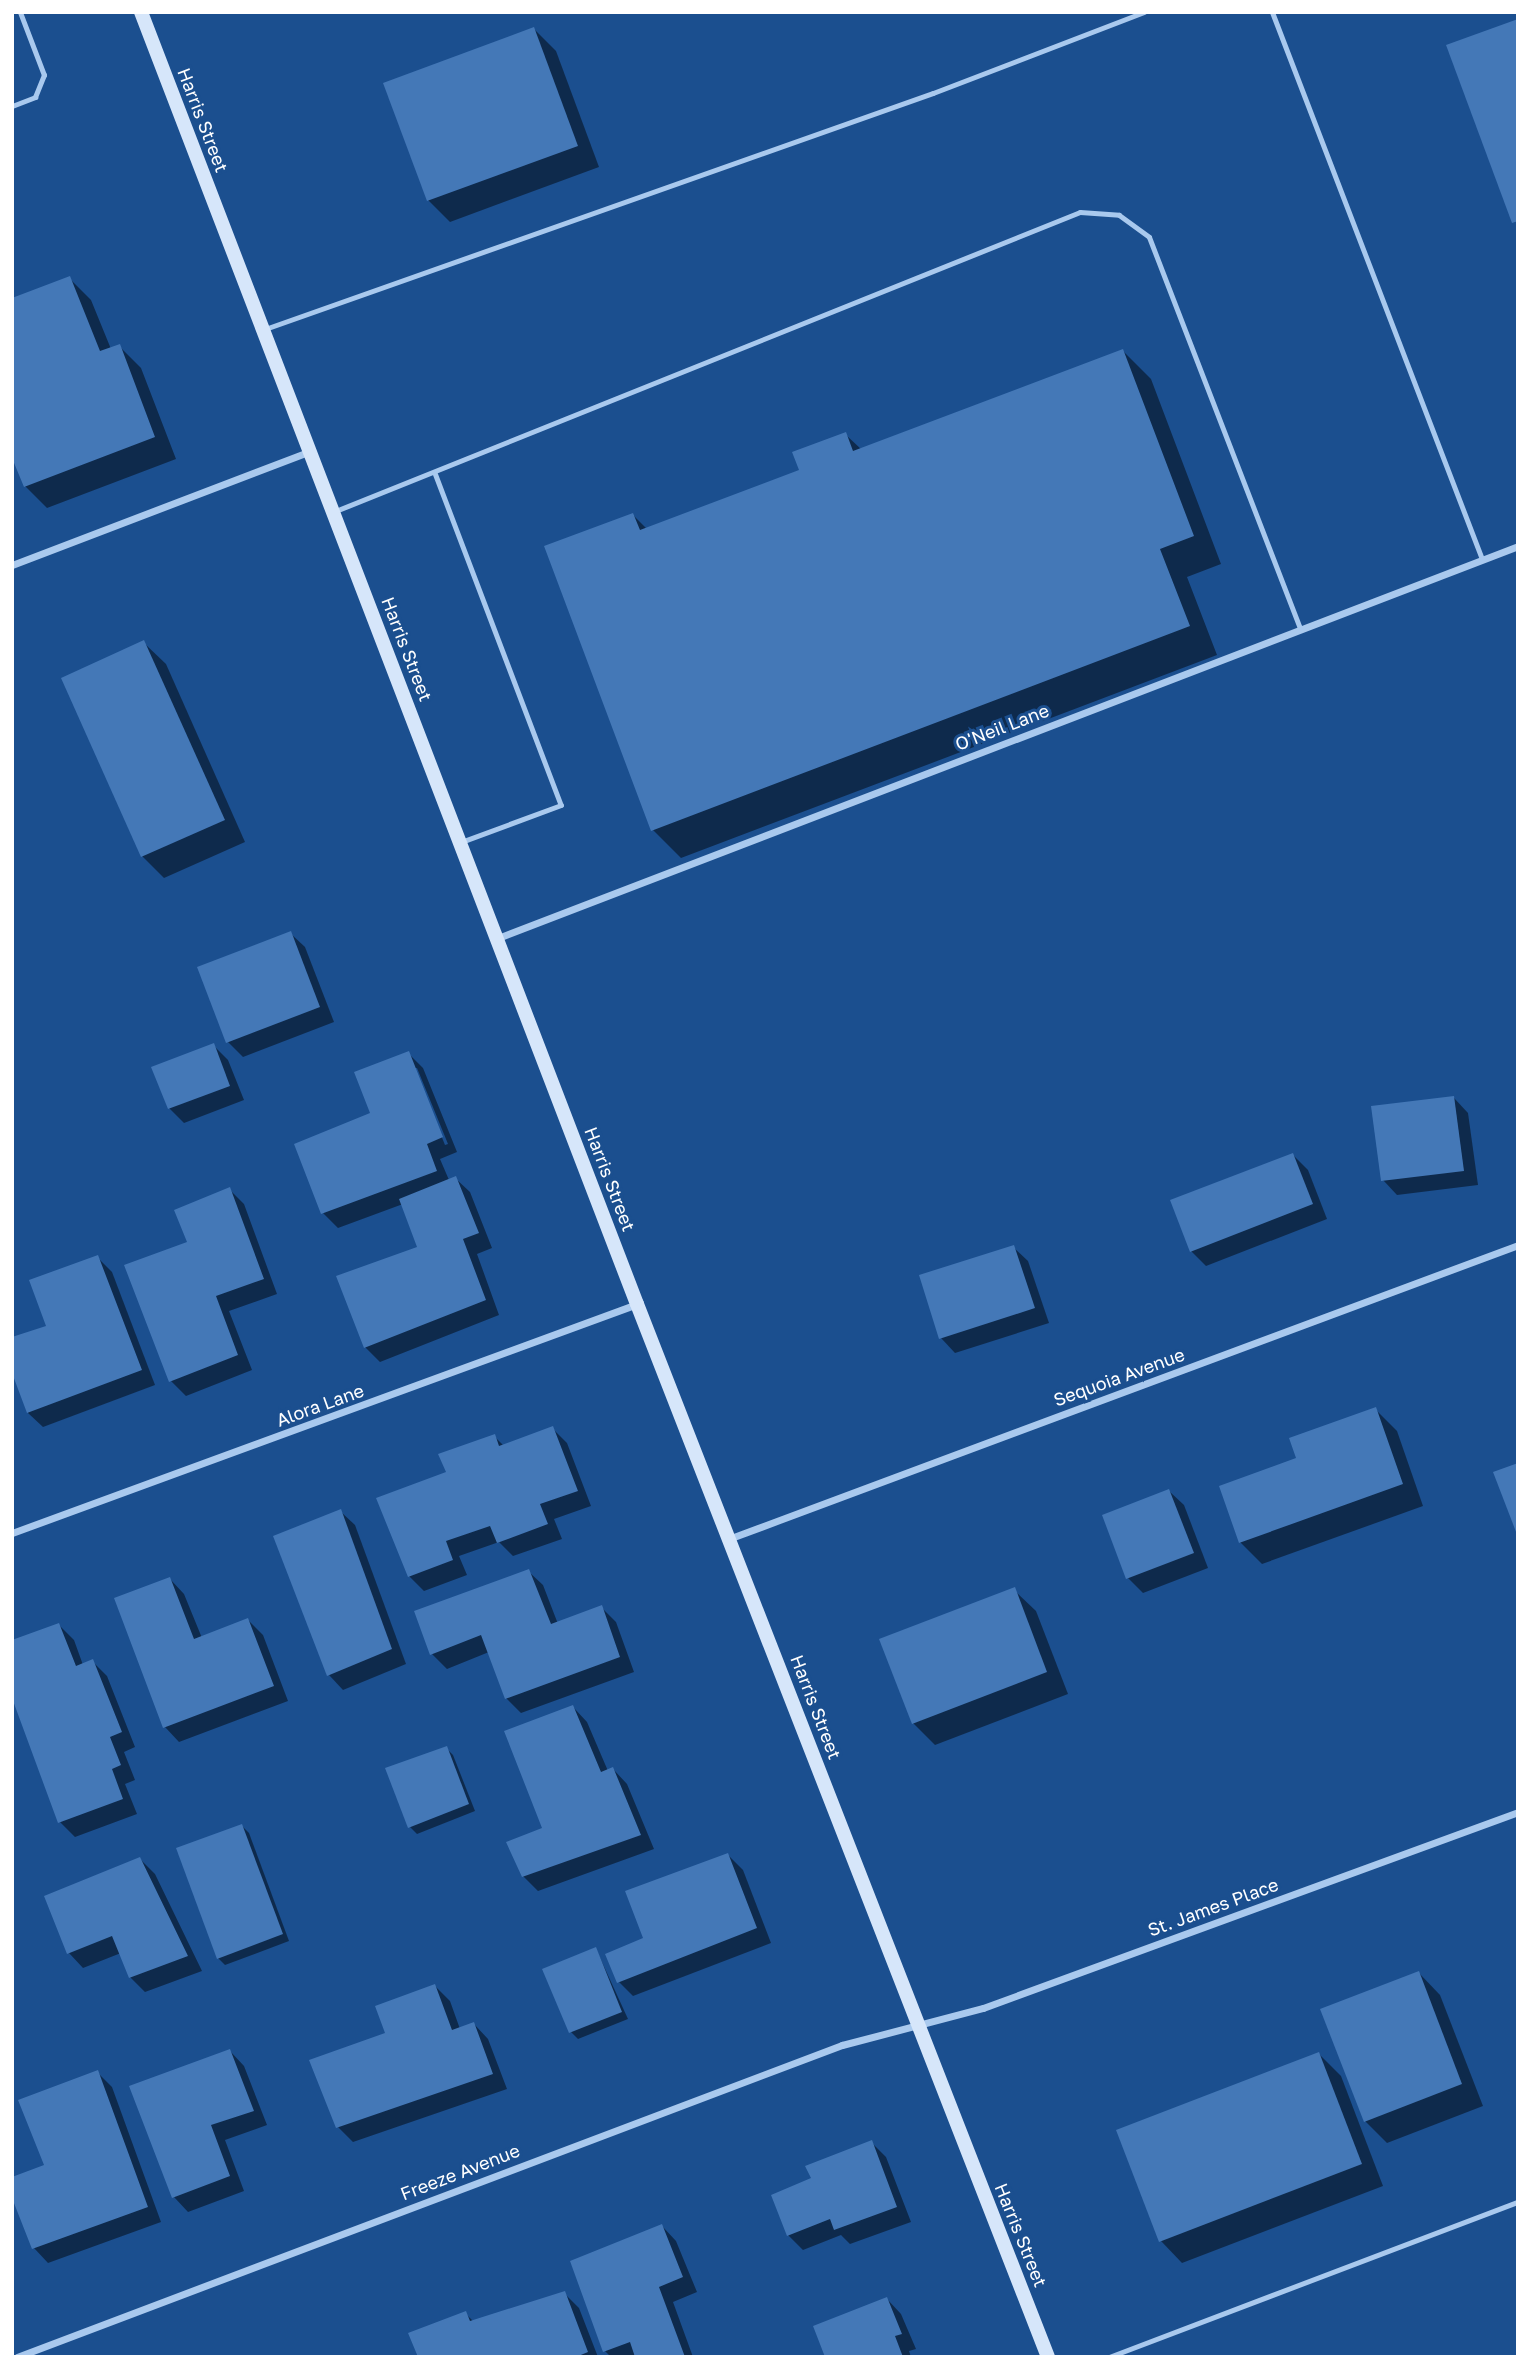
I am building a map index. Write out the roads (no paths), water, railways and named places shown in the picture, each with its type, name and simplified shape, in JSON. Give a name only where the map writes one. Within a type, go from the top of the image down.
[{"type":"main road","name":"Harris Street","points":[[141,12],[637,1304],[731,1538],[917,2026],[1048,2357]]},
{"type":"street","points":[[12,565],[311,450]]},
{"type":"street","name":"O'Neil Lane","points":[[498,938],[1518,546]]},
{"type":"street","name":"Sequoia Avenue","points":[[731,1538],[1518,1245]]},
{"type":"street","name":"Alora Lane","points":[[12,1533],[637,1304]]},
{"type":"street","name":"St. James Place","points":[[917,2026],[983,2008],[1518,1812]]},
{"type":"street","name":"Freeze Avenue","points":[[18,2357],[842,2045],[917,2026]]},
{"type":"lane","points":[[12,106],[34,97],[44,75],[20,12]]},
{"type":"lane","points":[[263,330],[933,93],[1144,12]]},
{"type":"lane","points":[[1272,12],[1482,559]]},
{"type":"lane","points":[[333,512],[435,474],[1080,212],[1119,215],[1149,237],[1300,628]]},
{"type":"lane","points":[[435,474],[561,806],[461,842]]},
{"type":"lane","points":[[1109,2357],[1518,2202]]}]
